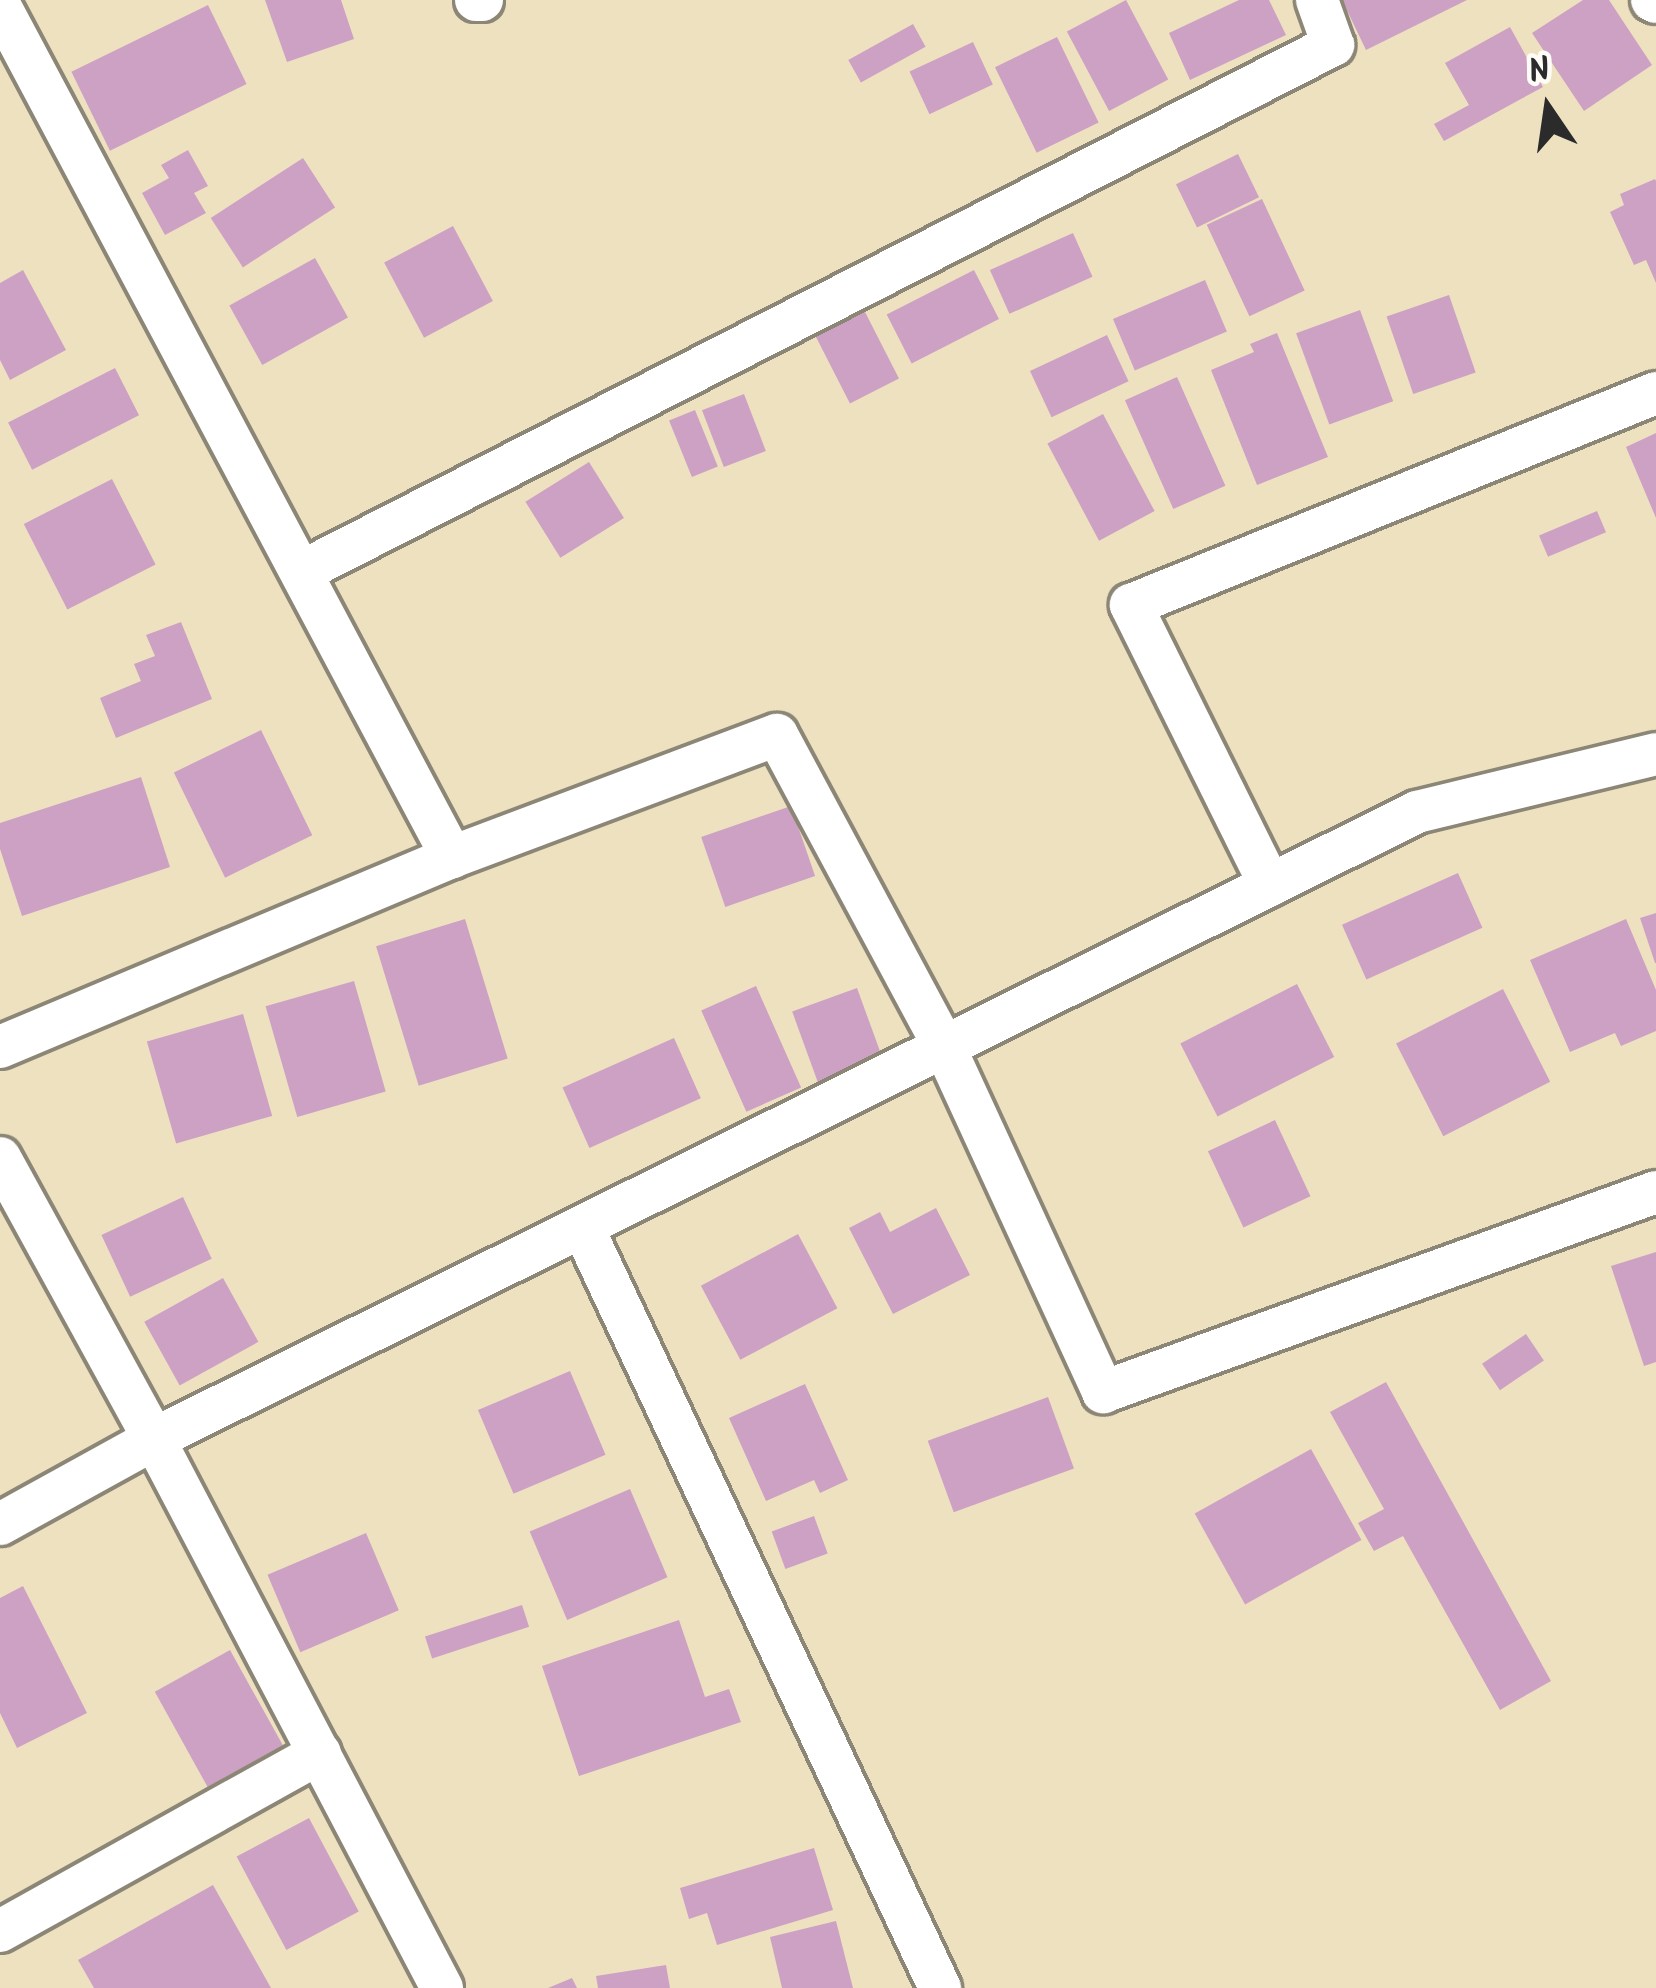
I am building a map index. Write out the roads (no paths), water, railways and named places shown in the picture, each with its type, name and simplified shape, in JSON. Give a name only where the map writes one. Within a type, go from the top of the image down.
[{"type":"street","points":[[301,572],[1333,45],[1318,0]]},
{"type":"street","points":[[0,6],[452,857]]},
{"type":"street","points":[[1270,886],[1131,605],[1656,393]]},
{"type":"street","points":[[0,1047],[452,857],[777,735],[945,1048],[1103,1392],[1656,1192]]},
{"type":"street","points":[[0,1524],[154,1439],[1417,812],[1656,754]]},
{"type":"street","points":[[0,1159],[154,1439],[442,1988]]},
{"type":"street","points":[[583,1228],[940,1988]]},
{"type":"street","points":[[0,1931],[320,1753]]}]
